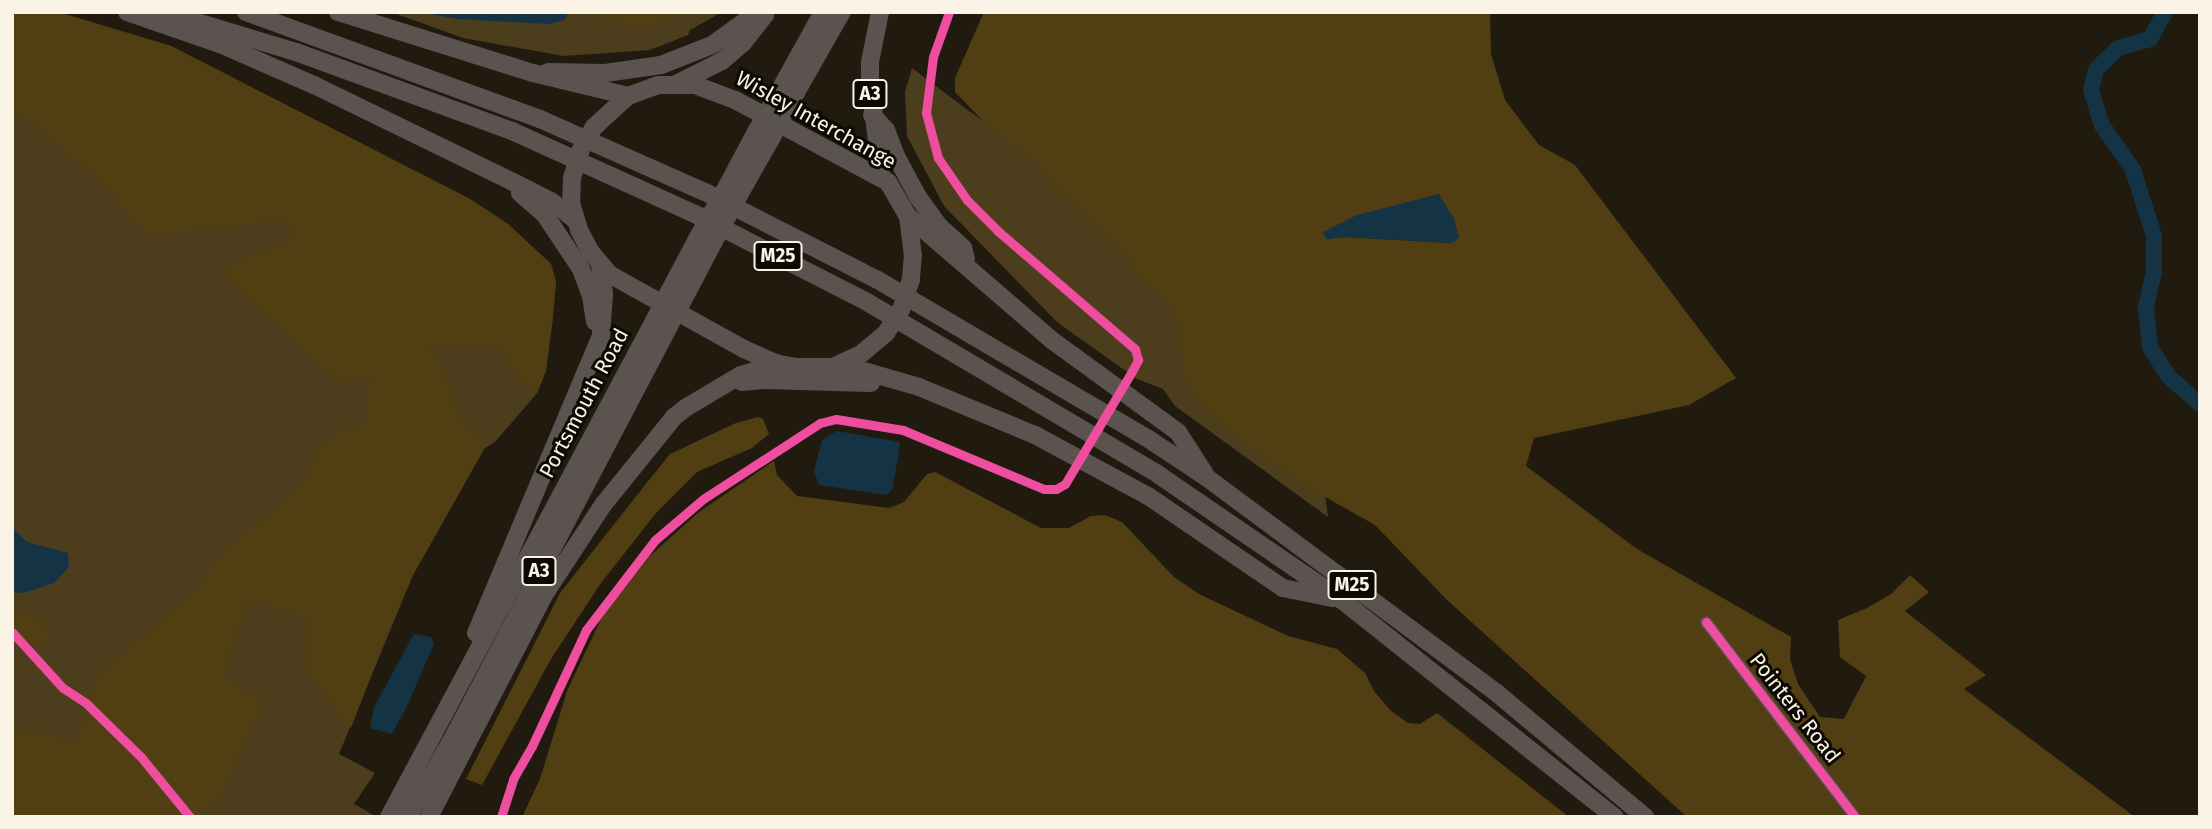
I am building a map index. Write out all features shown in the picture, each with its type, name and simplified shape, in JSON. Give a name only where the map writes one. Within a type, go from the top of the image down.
[{"type":"highway","points":[[127,12],[220,44],[290,75],[551,201],[575,220]]},
{"type":"highway","name":"M25","points":[[164,12],[296,52],[512,131],[699,216],[867,302],[1026,393],[1159,475],[1343,601],[1615,817]]},
{"type":"highway","name":"M25","points":[[246,12],[540,119],[760,219],[876,279],[1150,440],[1206,477],[1498,694],[1645,817]]},
{"type":"highway","points":[[338,12],[533,74],[628,96]]},
{"type":"highway","name":"Portsmouth Road","points":[[779,107],[823,12]]},
{"type":"highway","name":"Portsmouth Road","points":[[389,817],[465,674],[763,135],[842,12]]},
{"type":"highway","name":"A3","points":[[880,12],[870,62],[872,115],[881,176]]},
{"type":"highway","points":[[533,74],[557,71],[605,74],[662,65],[712,45],[751,16],[766,13]]},
{"type":"highway","points":[[678,83],[709,69],[734,52],[766,13]]},
{"type":"highway","name":"Wisley Interchange","points":[[678,83],[725,95],[881,176],[894,189],[908,216],[913,255],[911,279],[901,310],[886,333],[860,354],[833,366],[778,364],[622,284],[600,265],[582,238],[575,220],[571,203],[572,178],[580,151],[594,127],[628,96],[649,87],[678,83]]},
{"type":"highway","name":"M25","points":[[872,115],[886,130],[897,158],[928,212],[963,248],[969,267]]},
{"type":"highway","points":[[511,182],[522,196],[545,215],[582,269],[591,296],[594,320],[601,335]]},
{"type":"highway","name":"M25","points":[[908,216],[1054,341],[1178,432],[1206,477]]},
{"type":"highway","name":"A3","points":[[465,674],[488,603],[601,335],[604,294],[600,265]]},
{"type":"highway","name":"Portsmouth Road","points":[[408,817],[456,732],[662,322]]},
{"type":"highway","name":"A3","points":[[429,817],[544,595],[603,505],[674,417],[727,383],[751,371],[778,364]]},
{"type":"highway","points":[[833,366],[867,372],[919,387]]},
{"type":"highway","name":"M25","points":[[727,383],[787,380],[864,382],[892,389],[919,387],[980,410],[1085,459],[1175,513],[1283,588],[1343,601]]},
{"type":"street","name":"Pointers Road","points":[[1706,622],[1855,817]]},
{"type":"shaded area","points":[[12,12],[58,12],[171,46],[470,199],[508,224],[551,264],[556,282],[553,318],[546,371],[537,393],[496,441],[484,449],[413,575],[339,754],[375,773],[354,804],[377,817],[12,817]]},
{"type":"shaded area","points":[[12,12],[58,12],[171,46],[470,199],[508,224],[551,264],[556,282],[546,371],[537,393],[518,378],[501,350],[476,345],[429,347],[441,364],[460,417],[484,449],[413,575],[351,728],[305,672],[306,618],[256,602],[246,605],[224,676],[264,701],[222,794],[199,817],[12,817],[12,735],[26,731],[77,741],[95,678],[190,595],[226,548],[285,501],[308,476],[316,450],[341,430],[367,422],[369,377],[340,384],[217,269],[292,240],[287,220],[149,236],[99,182],[58,144],[12,110]]},
{"type":"shaded area","points":[[391,12],[722,12],[690,30],[688,35],[650,50],[564,56],[463,38]]},
{"type":"shaded area","points":[[595,12],[679,12],[642,28],[596,18]]},
{"type":"shaded area","points":[[984,12],[1490,12],[1491,54],[1505,100],[1539,145],[1575,165],[1736,378],[1689,405],[1534,438],[1526,466],[1637,549],[1791,637],[1790,659],[1798,684],[1820,717],[1844,719],[1866,676],[1840,657],[1838,620],[1891,594],[1910,575],[1929,592],[1905,611],[1986,675],[1964,689],[2135,817],[1687,817],[1446,599],[1375,525],[1311,489],[1242,441],[1199,403],[1185,378],[1176,316],[1166,301],[1138,276],[1125,254],[1054,186],[1039,166],[1022,150],[996,134],[955,92],[955,78]],"holes":[[[1438,194],[1451,243],[1345,237],[1326,239]]]},
{"type":"shaded area","points":[[912,68],[969,111],[1123,214],[1304,341],[1328,517],[1175,406],[1163,389],[1137,379],[1058,323],[944,206],[907,136],[905,92]]},
{"type":"shaded area","points":[[758,417],[763,419],[769,434],[752,448],[697,472],[656,513],[601,583],[551,659],[482,785],[466,779],[560,593],[670,454],[736,423]]},
{"type":"shaded area","points":[[774,461],[777,475],[797,496],[889,508],[904,502],[927,474],[935,472],[1041,528],[1069,528],[1091,516],[1105,515],[1122,522],[1174,577],[1199,594],[1288,636],[1337,649],[1365,673],[1374,691],[1391,711],[1408,723],[1420,724],[1437,713],[1569,817],[522,817],[540,779],[567,691],[602,617],[650,556],[699,512]]},
{"type":"shaded area","points":[[12,606],[43,622],[51,633],[49,646],[22,642],[12,629]]},
{"type":"water","points":[[418,12],[568,12],[565,20],[548,24],[458,19]]},
{"type":"water","points":[[1439,194],[1454,219],[1459,238],[1451,243],[1345,237],[1326,239],[1323,232],[1357,215]]},
{"type":"water","points":[[837,431],[899,442],[892,490],[886,495],[819,485],[814,471],[822,440]]},
{"type":"water","points":[[12,528],[27,542],[68,553],[69,567],[54,583],[24,593],[12,592]]},
{"type":"water","points":[[414,634],[431,637],[434,644],[407,706],[392,734],[370,728],[374,707]]},
{"type":"waterway","points":[[2165,12],[2150,39],[2118,48],[2096,69],[2091,90],[2102,125],[2133,170],[2154,236],[2154,272],[2146,308],[2150,347],[2168,376],[2200,404]]},
{"type":"cycle path","points":[[501,817],[513,779],[532,746],[586,630],[655,540],[703,499],[820,423],[836,419],[903,430],[1044,489],[1056,489],[1065,484],[1132,371],[1138,360],[1135,349],[998,231],[967,200],[938,158],[926,113],[933,57],[949,12]]},
{"type":"cycle path","points":[[1706,622],[1855,817]]},
{"type":"cycle path","points":[[12,632],[63,688],[86,703],[141,757],[190,817]]}]
